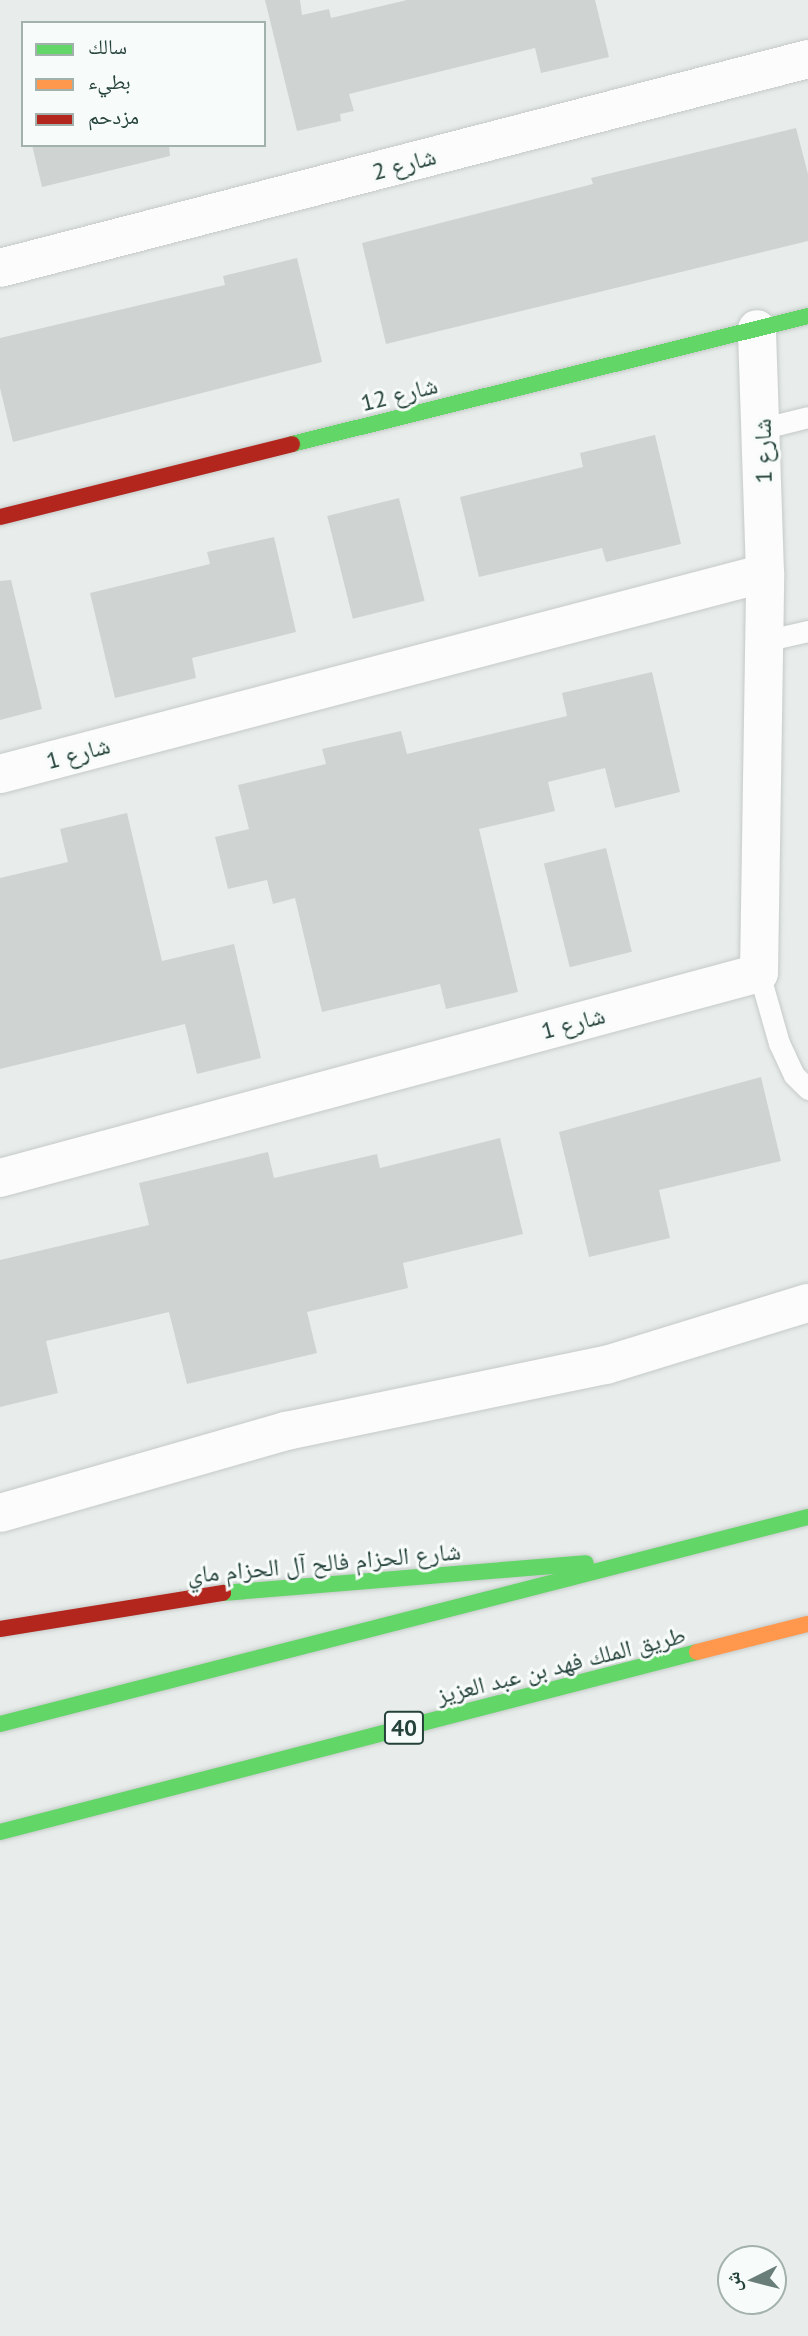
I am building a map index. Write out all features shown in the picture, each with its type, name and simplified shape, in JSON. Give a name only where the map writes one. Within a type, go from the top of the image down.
[{"type":"main road","name":"شارع 12","points":[[0,517],[808,316]]},
{"type":"main road","points":[[0,1724],[808,1517]]},
{"type":"main road","name":"شارع الحزام فالح آل الحزام ماي","points":[[0,1629],[217,1594],[654,1557]]},
{"type":"main road","name":"طريق الملك فهد بن عبد العزيز","points":[[0,1832],[808,1625]]},
{"type":"street","name":"شارع 2","points":[[0,268],[808,59]]},
{"type":"street","name":"شارع 1","points":[[0,1178],[759,973],[765,573],[764,428],[757,329]]},
{"type":"street","name":"شارع 1","points":[[0,774],[765,573]]},
{"type":"street","points":[[0,1513],[286,1432],[606,1365],[808,1303]]},
{"type":"lane","points":[[764,428],[808,417]]},
{"type":"lane","points":[[764,641],[808,631]]},
{"type":"lane","points":[[759,973],[779,1043],[794,1075],[808,1089]]},
{"type":"building","points":[[265,0],[300,0],[302,15],[329,9],[331,18],[407,0],[595,0],[609,57],[541,73],[535,48],[349,94],[354,111],[340,114],[341,121],[297,131]]},
{"type":"building","points":[[796,128],[808,174],[808,241],[386,344],[362,243],[593,184],[591,178]]},
{"type":"building","points":[[32,147],[169,147],[170,156],[42,187]]},
{"type":"building","points":[[297,258],[322,362],[13,442],[0,388],[0,338],[225,285],[223,276]]},
{"type":"building","points":[[655,435],[681,544],[606,562],[602,548],[479,577],[460,497],[583,467],[580,453]]},
{"type":"building","points":[[399,498],[425,601],[353,619],[327,516]]},
{"type":"building","points":[[274,537],[296,632],[192,658],[196,678],[115,698],[90,593],[210,564],[207,552]]},
{"type":"building","points":[[11,580],[42,709],[0,720],[0,581]]},
{"type":"building","points":[[652,672],[680,792],[615,808],[605,768],[548,782],[555,811],[479,829],[518,992],[446,1009],[440,984],[322,1012],[295,898],[273,904],[267,880],[228,889],[215,837],[249,829],[238,785],[326,764],[322,749],[401,731],[407,754],[567,716],[562,693]]},
{"type":"building","points":[[127,813],[162,961],[234,944],[261,1058],[197,1074],[185,1024],[0,1069],[0,878],[68,862],[60,829]]},
{"type":"building","points":[[606,848],[632,952],[570,967],[544,863]]},
{"type":"building","points":[[761,1077],[781,1161],[659,1190],[670,1238],[589,1257],[559,1132]]},
{"type":"building","points":[[500,1138],[523,1234],[403,1263],[408,1288],[307,1312],[317,1353],[187,1384],[169,1312],[46,1341],[58,1393],[0,1407],[0,1260],[149,1225],[139,1183],[268,1152],[274,1178],[377,1154],[380,1168]]},
{"type":"traffic: fast","points":[[292,444],[808,316]]},
{"type":"traffic: fast","points":[[0,1724],[808,1517]]},
{"type":"traffic: fast","points":[[223,1593],[586,1563]]},
{"type":"traffic: fast","points":[[0,1832],[697,1652]]},
{"type":"traffic: slow","points":[[697,1652],[808,1624]]},
{"type":"traffic: jam","points":[[0,517],[292,444]]},
{"type":"traffic: jam","points":[[0,1629],[223,1593]]}]
